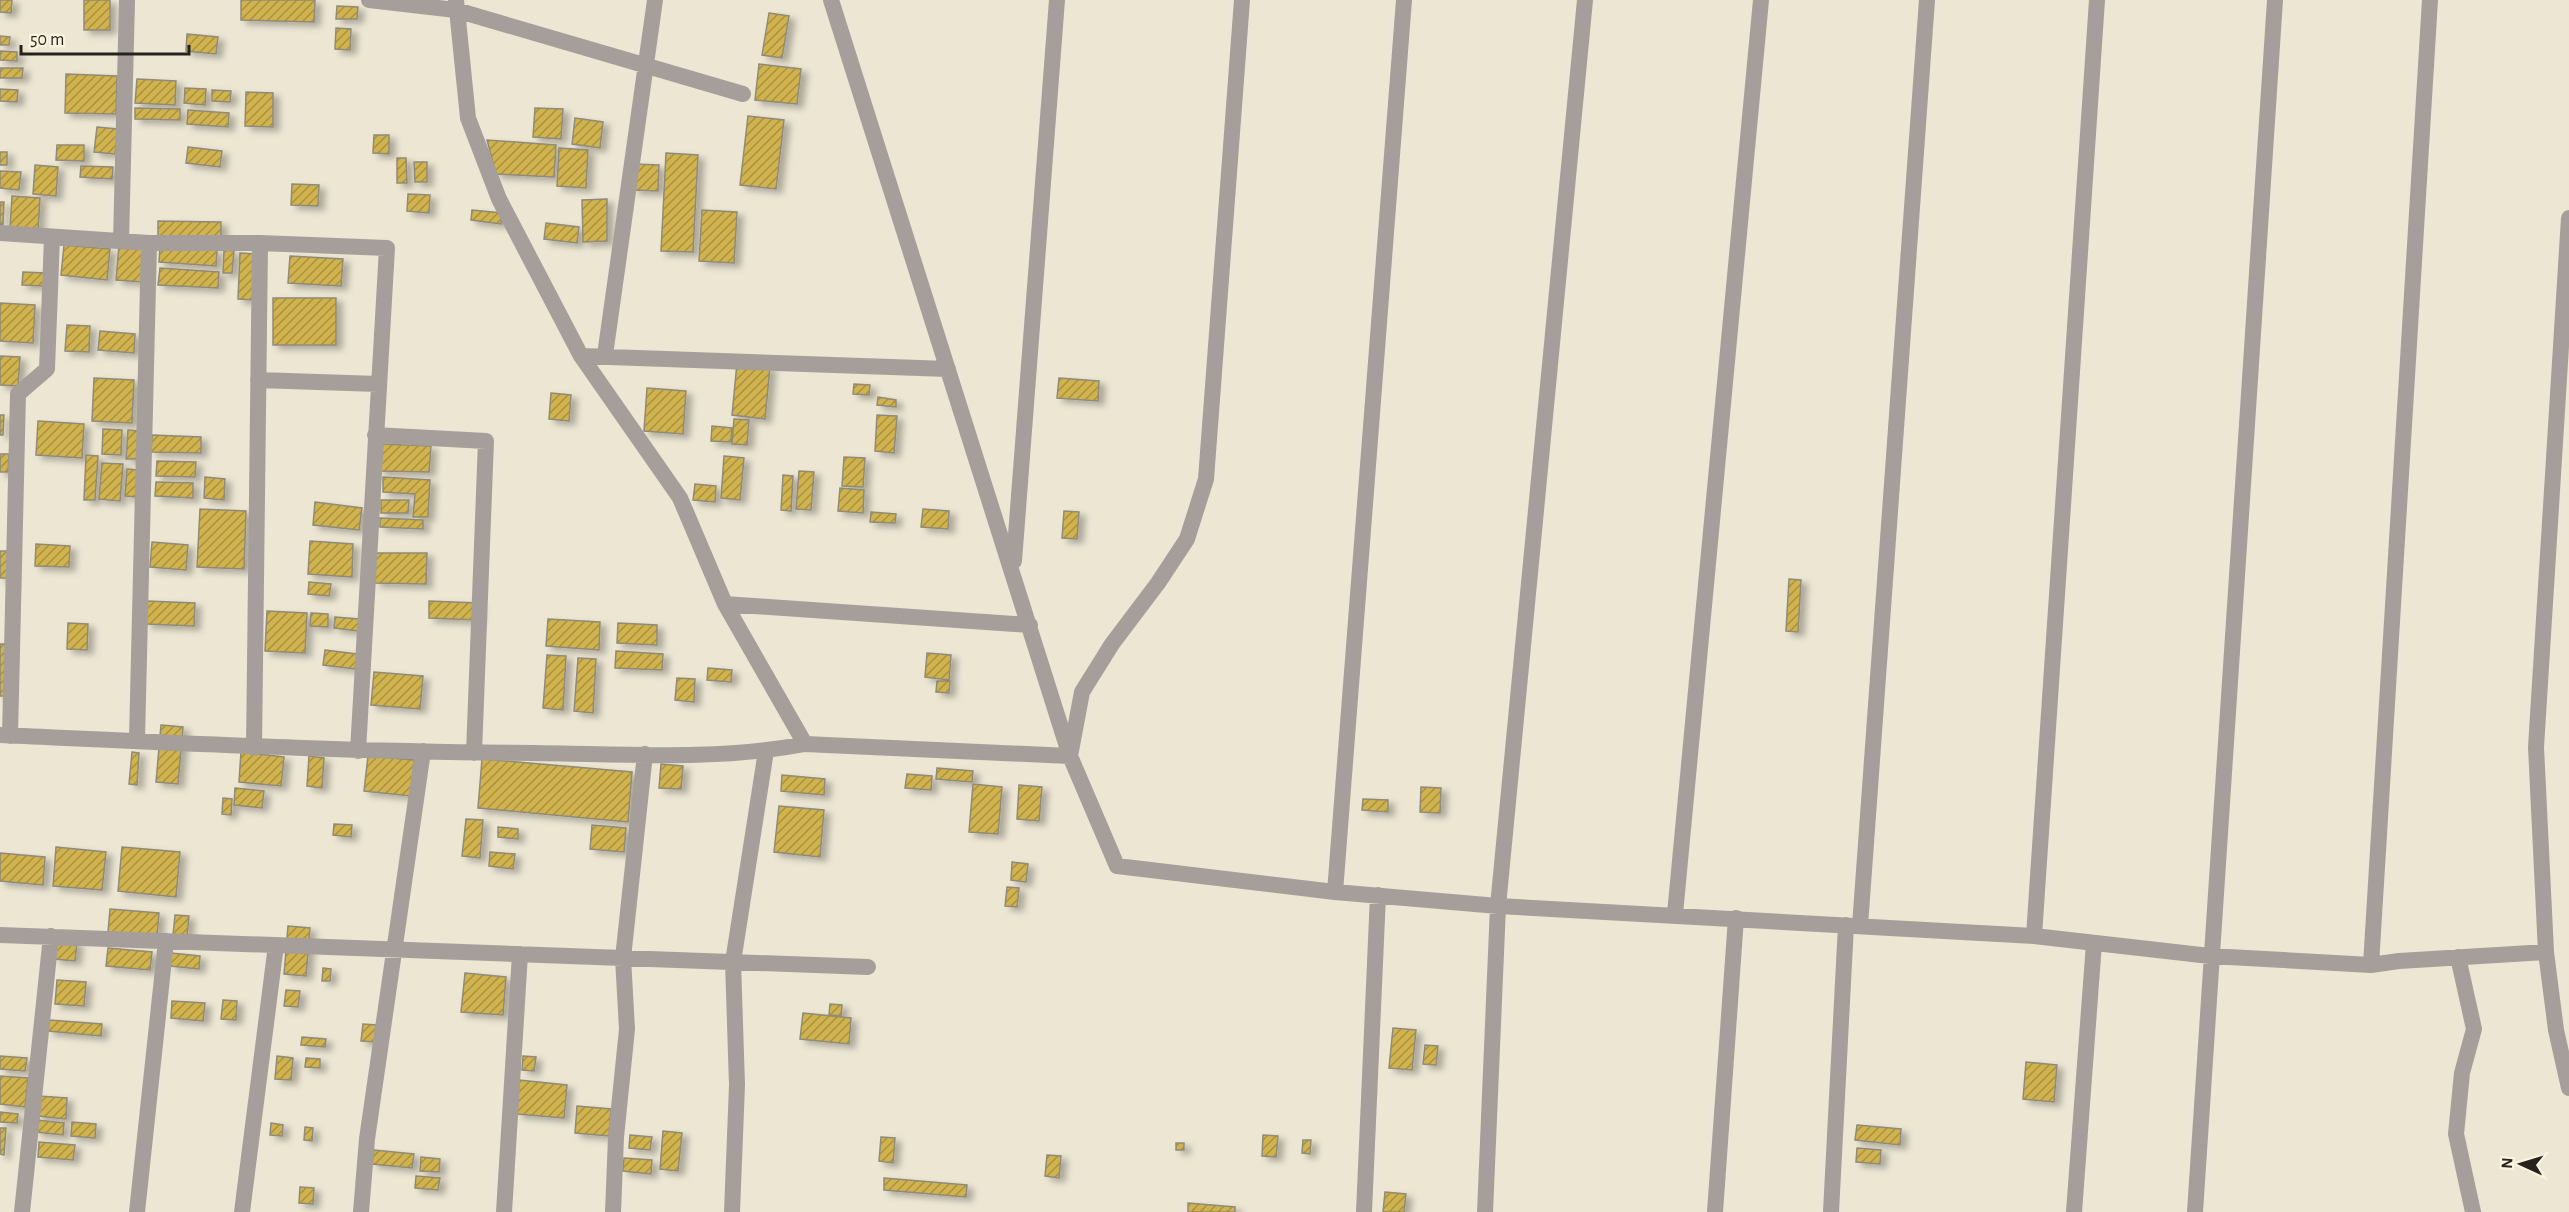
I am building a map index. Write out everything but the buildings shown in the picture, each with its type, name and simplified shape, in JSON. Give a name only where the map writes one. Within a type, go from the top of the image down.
[{"type":"street","points":[[121,241],[127,0]]},
{"type":"street","points":[[369,0],[456,5],[646,67],[743,94]]},
{"type":"street","points":[[605,355],[655,0]]},
{"type":"street","points":[[831,0],[1071,756],[1117,866],[1335,892],[1498,906],[1675,914],[2034,936],[2210,956],[2371,965],[2546,952]]},
{"type":"street","points":[[1013,572],[1057,0]]},
{"type":"street","points":[[1071,756],[1082,692],[1112,644],[1158,583],[1187,539],[1206,479],[1242,0]]},
{"type":"street","points":[[1335,892],[1404,0]]},
{"type":"street","points":[[1485,1212],[1498,906],[1585,0]]},
{"type":"street","points":[[1675,914],[1761,0]]},
{"type":"street","points":[[1831,1212],[1927,0]]},
{"type":"street","points":[[2034,936],[2097,0]]},
{"type":"street","points":[[2195,1212],[2210,956],[2275,0]]},
{"type":"street","points":[[2371,965],[2430,0]]},
{"type":"street","points":[[456,5],[468,118],[499,199],[581,356],[680,498],[725,604],[805,744]]},
{"type":"street","points":[[2569,218],[2536,747],[2546,952],[2556,1030],[2569,1088]]},
{"type":"street","points":[[0,234],[149,243],[260,243],[387,248],[358,751]]},
{"type":"street","points":[[52,237],[47,369],[18,394],[5,735],[137,739],[254,748],[358,751],[645,754],[766,751],[805,744],[1071,756]]},
{"type":"street","points":[[137,739],[149,243]]},
{"type":"street","points":[[254,748],[260,243]]},
{"type":"street","points":[[581,356],[605,355],[948,369]]},
{"type":"street","points":[[258,380],[378,384]]},
{"type":"street","points":[[375,435],[486,441],[474,753]]},
{"type":"street","points":[[725,604],[1030,625]]},
{"type":"street","points":[[361,1212],[367,1139],[423,751]]},
{"type":"street","points":[[732,1212],[737,1085],[733,962],[766,751]]},
{"type":"street","points":[[613,1212],[616,1137],[627,1029],[624,958],[645,754]]},
{"type":"street","points":[[1364,1212],[1378,895]]},
{"type":"street","points":[[1715,1212],[1736,918]]},
{"type":"street","points":[[0,934],[868,967]]},
{"type":"street","points":[[22,1212],[51,936]]},
{"type":"street","points":[[137,1212],[166,941]]},
{"type":"street","points":[[2074,1212],[2094,943]]},
{"type":"street","points":[[242,1212],[276,945]]},
{"type":"street","points":[[504,1212],[520,954]]},
{"type":"street","points":[[2458,957],[2474,1029],[2462,1072],[2456,1134],[2473,1212]]}]
